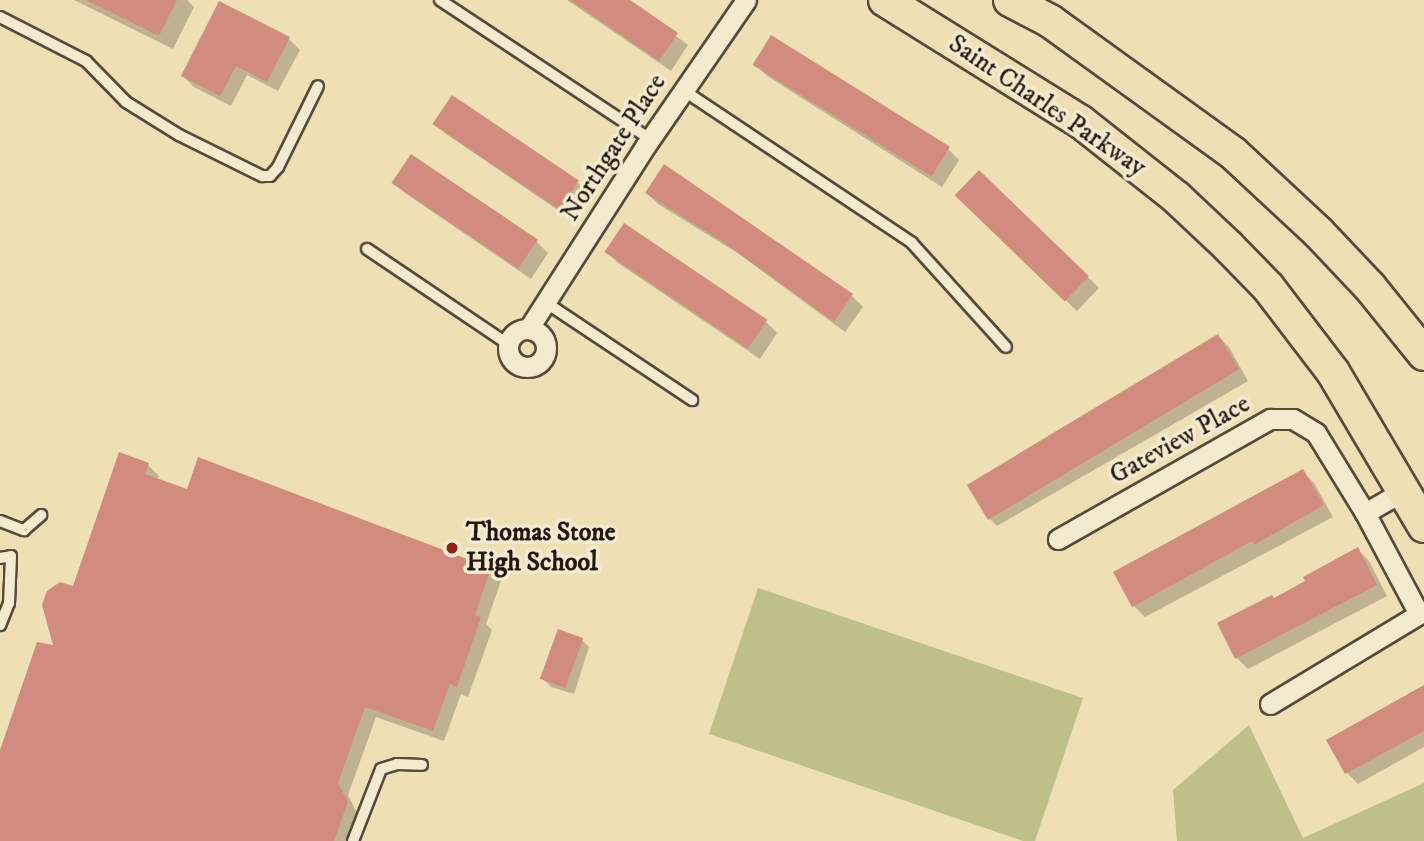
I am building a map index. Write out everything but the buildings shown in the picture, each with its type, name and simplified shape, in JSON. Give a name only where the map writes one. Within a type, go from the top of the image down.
[{"type":"main road","name":"Saint Charles Parkway","points":[[885,0],[1081,122],[1194,213],[1268,287],[1334,372],[1424,526]]},
{"type":"main road","points":[[1010,0],[1050,21],[1233,153],[1335,250],[1405,327],[1424,354]]},
{"type":"street","name":"Northgate Place","points":[[529,328],[650,139],[746,0]]},
{"type":"street","points":[[529,328],[539,332],[546,343],[545,356],[537,365],[524,367],[514,361],[508,344],[515,333],[529,328]]},
{"type":"street","name":"Gateview Place","points":[[1058,539],[1269,419],[1281,418],[1304,424],[1316,433],[1365,513],[1419,614],[1270,704]]},
{"type":"street","points":[[1365,513],[1405,490]]},
{"type":"lane","points":[[440,0],[650,139]]},
{"type":"lane","points":[[0,17],[86,61],[126,103],[179,135],[262,176],[270,176],[278,167],[318,86]]},
{"type":"lane","points":[[683,90],[912,243],[1006,347]]},
{"type":"lane","points":[[367,249],[508,344]]},
{"type":"lane","points":[[545,302],[692,400]]},
{"type":"lane","points":[[0,521],[24,530],[41,514]]},
{"type":"lane","points":[[0,558],[11,556],[9,603],[0,625]]},
{"type":"lane","points":[[353,841],[381,768],[397,764],[422,765]]},
{"type":"green space","points":[[758,588],[1083,698],[1035,841],[1023,841],[709,734]]},
{"type":"green space","points":[[1249,725],[1303,838],[1424,783],[1424,841],[1177,841],[1173,790]]},
{"type":"place","name":"Thomas Stone High School","points":[[452,548]]}]
